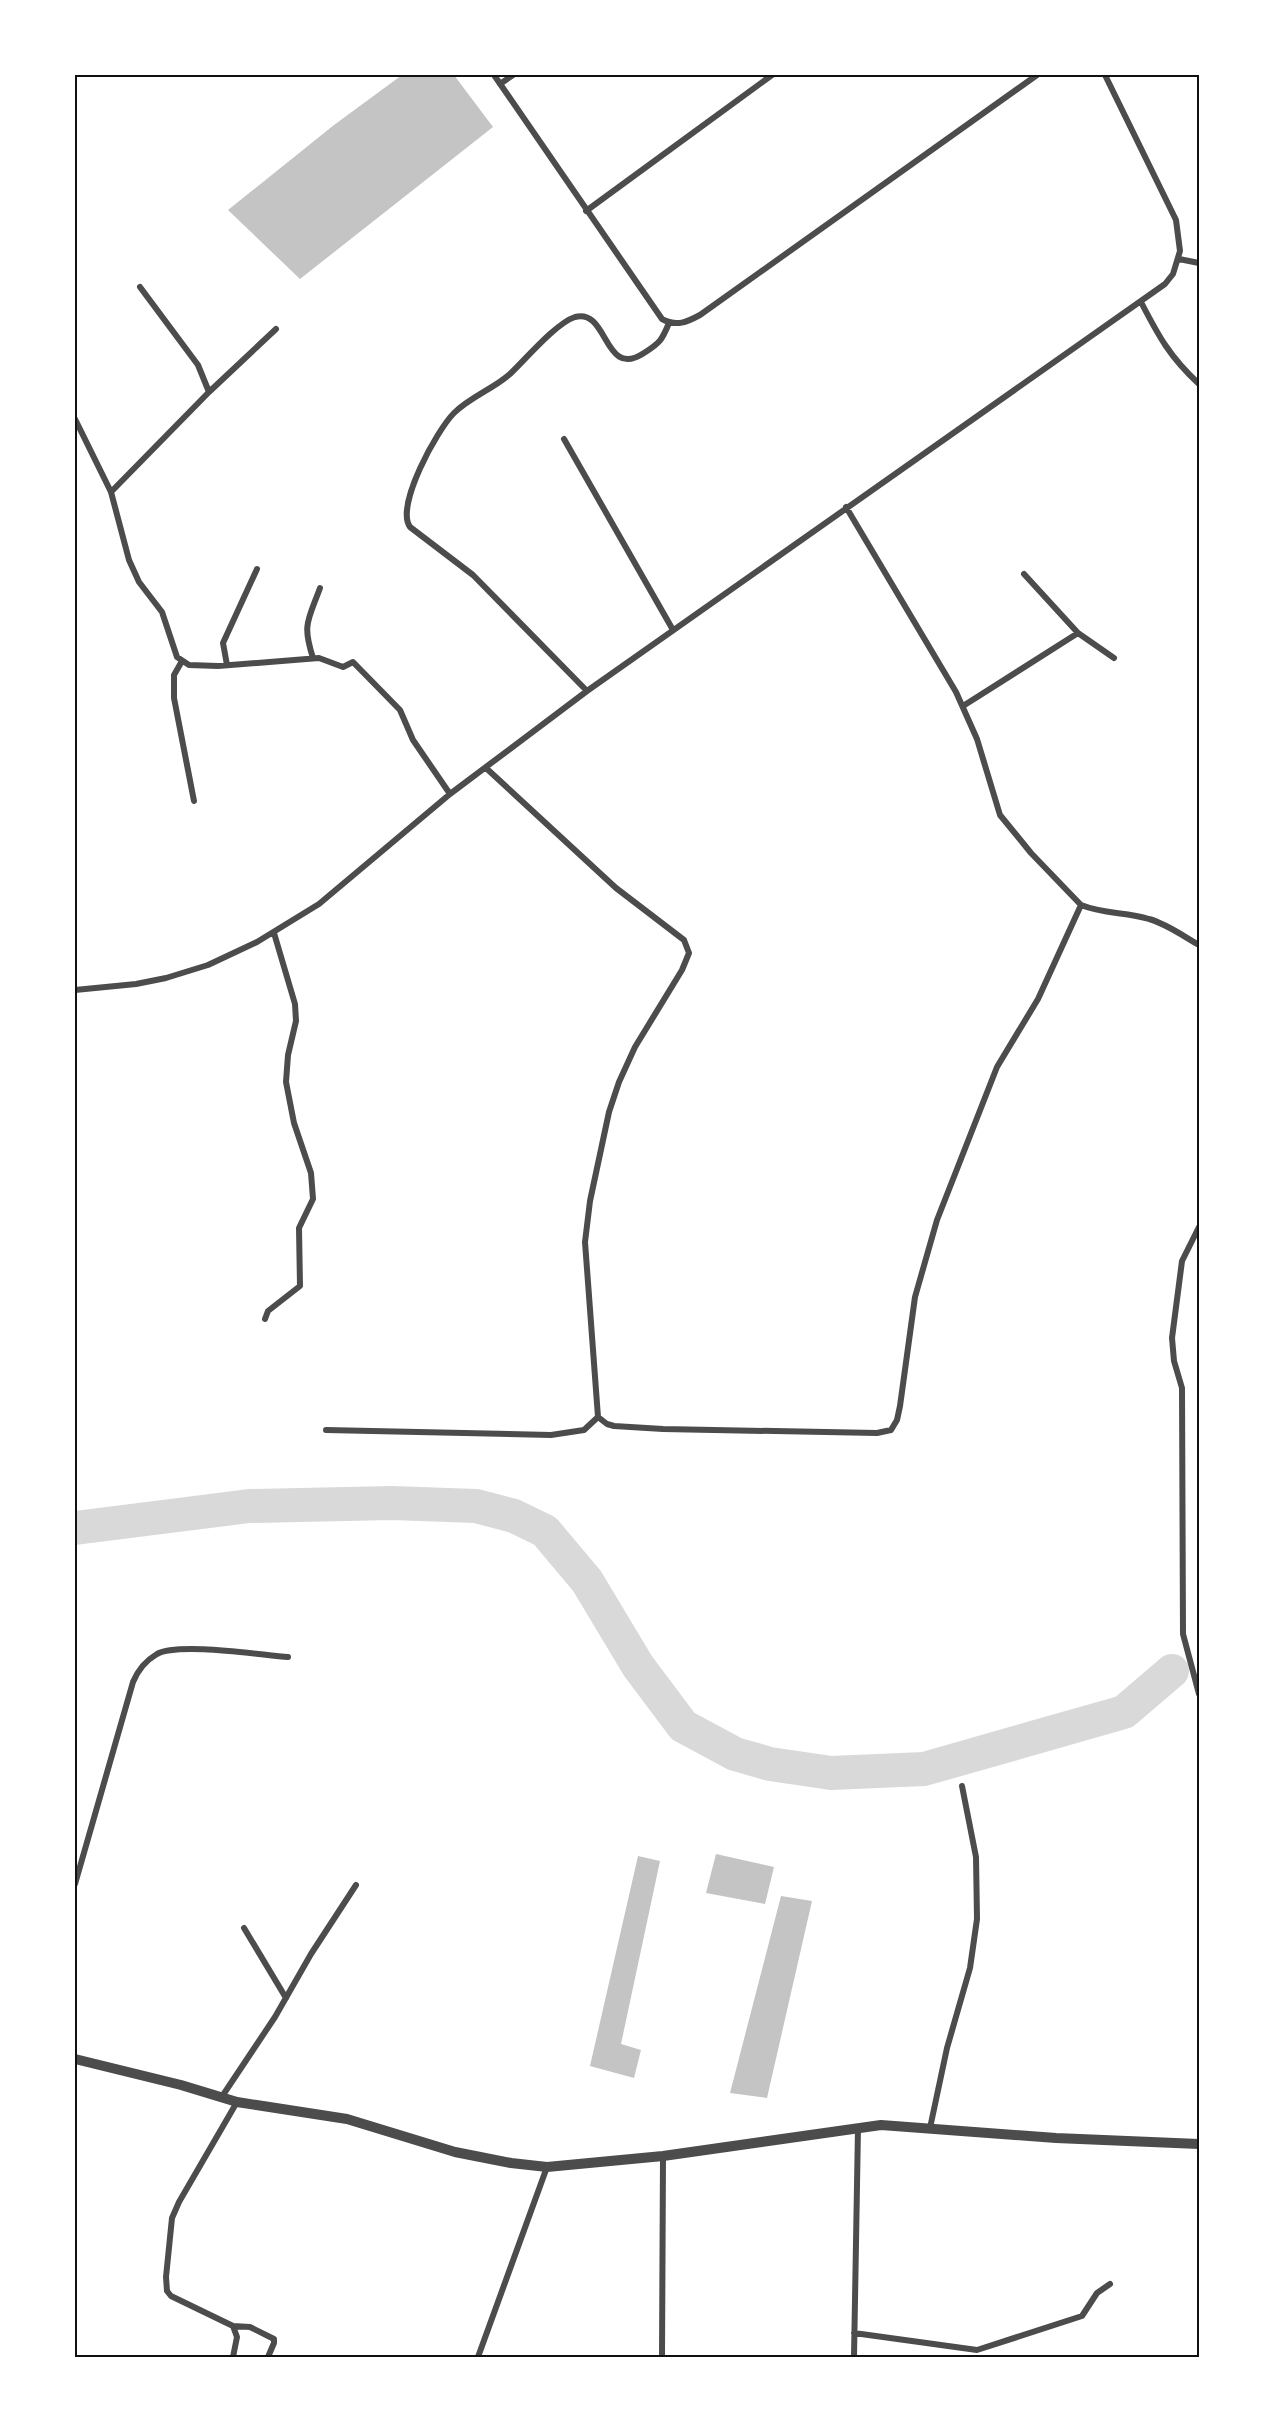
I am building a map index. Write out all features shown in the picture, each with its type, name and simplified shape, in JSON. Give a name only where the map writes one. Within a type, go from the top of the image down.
[{"type":"street","points":[[494,75],[658,314],[669,323],[681,324],[700,315],[1037,75]]},
{"type":"street","points":[[500,84],[513,75]]},
{"type":"street","points":[[586,211],[772,75]]},
{"type":"street","points":[[75,990],[136,984],[166,978],[208,965],[274,933],[320,904],[450,794],[587,691],[1141,302],[1173,274],[1179,259],[1179,235],[1176,220],[1105,75]]},
{"type":"street","points":[[1179,259],[1199,263]]},
{"type":"street","points":[[140,287],[198,365],[209,392]]},
{"type":"street","points":[[1141,302],[1160,339],[1177,364],[1199,384]]},
{"type":"street","points":[[587,691],[473,575],[410,527],[405,515],[408,498],[437,435],[454,413],[501,382],[547,337],[572,318],[586,317],[594,322],[617,355],[627,360],[635,359],[660,343],[669,323]]},
{"type":"street","points":[[111,492],[209,392],[276,329]]},
{"type":"street","points":[[75,419],[111,492],[129,560],[139,582],[162,612],[177,657],[189,665],[226,665],[314,658],[343,667],[353,662],[380,687],[400,710],[413,740],[450,794]]},
{"type":"street","points":[[564,439],[673,630]]},
{"type":"street","points":[[846,507],[945,671],[963,706],[977,739],[1000,815],[1031,853],[1081,905],[1103,913],[1157,921],[1199,945]]},
{"type":"street","points":[[226,665],[223,643],[257,569]]},
{"type":"street","points":[[1024,574],[1078,633],[1114,658]]},
{"type":"street","points":[[314,658],[306,636],[307,625],[320,588]]},
{"type":"street","points":[[963,706],[1078,633]]},
{"type":"street","points":[[182,661],[172,684],[194,801]]},
{"type":"street","points":[[486,768],[616,888],[684,940],[689,953],[682,970],[634,1047],[623,1073],[609,1112],[590,1201],[585,1242],[598,1417],[614,1426],[877,1433],[891,1430],[895,1426],[900,1406],[918,1281],[937,1220],[997,1067],[1038,999],[1081,905]]},
{"type":"street","points":[[265,1318],[268,1311],[300,1286],[299,1228],[313,1198],[311,1173],[294,1123],[286,1082],[288,1055],[296,1021],[295,1004],[274,933]]},
{"type":"street","points":[[1199,1227],[1182,1261],[1172,1338],[1174,1361],[1182,1388],[1183,1634],[1199,1694]]},
{"type":"street","points":[[326,1430],[551,1435],[584,1430],[598,1417]]},
{"type":"street","points":[[75,1884],[133,1682],[145,1662],[158,1654],[179,1649],[288,1658]]},
{"type":"street","points":[[930,2128],[947,2048],[970,1968],[977,1918],[976,1857],[962,1786]]},
{"type":"street","points":[[221,2098],[356,1885]]},
{"type":"street","points":[[244,1928],[286,1998]]},
{"type":"street","points":[[75,2059],[181,2085],[237,2102],[348,2119],[455,2152],[511,2163],[547,2167],[663,2156],[880,2125],[1056,2138],[1199,2144]]},
{"type":"street","points":[[237,2102],[179,2202],[171,2227],[166,2277],[167,2291],[171,2296],[233,2326],[250,2327],[274,2339],[268,2357]]},
{"type":"street","points":[[854,2357],[858,2127]]},
{"type":"street","points":[[662,2357],[663,2156]]},
{"type":"street","points":[[478,2357],[547,2167]]},
{"type":"street","points":[[854,2333],[978,2354],[1082,2316],[1097,2293],[1110,2284]]},
{"type":"street","points":[[233,2326],[237,2337],[233,2357]]},
{"type":"building","points":[[402,75],[454,75],[493,127],[300,279],[228,210],[334,125]]},
{"type":"building","points":[[716,1854],[774,1867],[765,1904],[706,1893]]},
{"type":"building","points":[[638,1856],[660,1861],[621,2044],[641,2050],[634,2078],[590,2066]]},
{"type":"building","points":[[781,1896],[812,1901],[767,2098],[730,2093]]},
{"type":"waterway","points":[[75,1528],[249,1506],[392,1503],[476,1506],[514,1516],[545,1531],[587,1581],[638,1666],[683,1726],[735,1754],[770,1764],[831,1773],[924,1769],[1124,1712],[1172,1671]]}]
